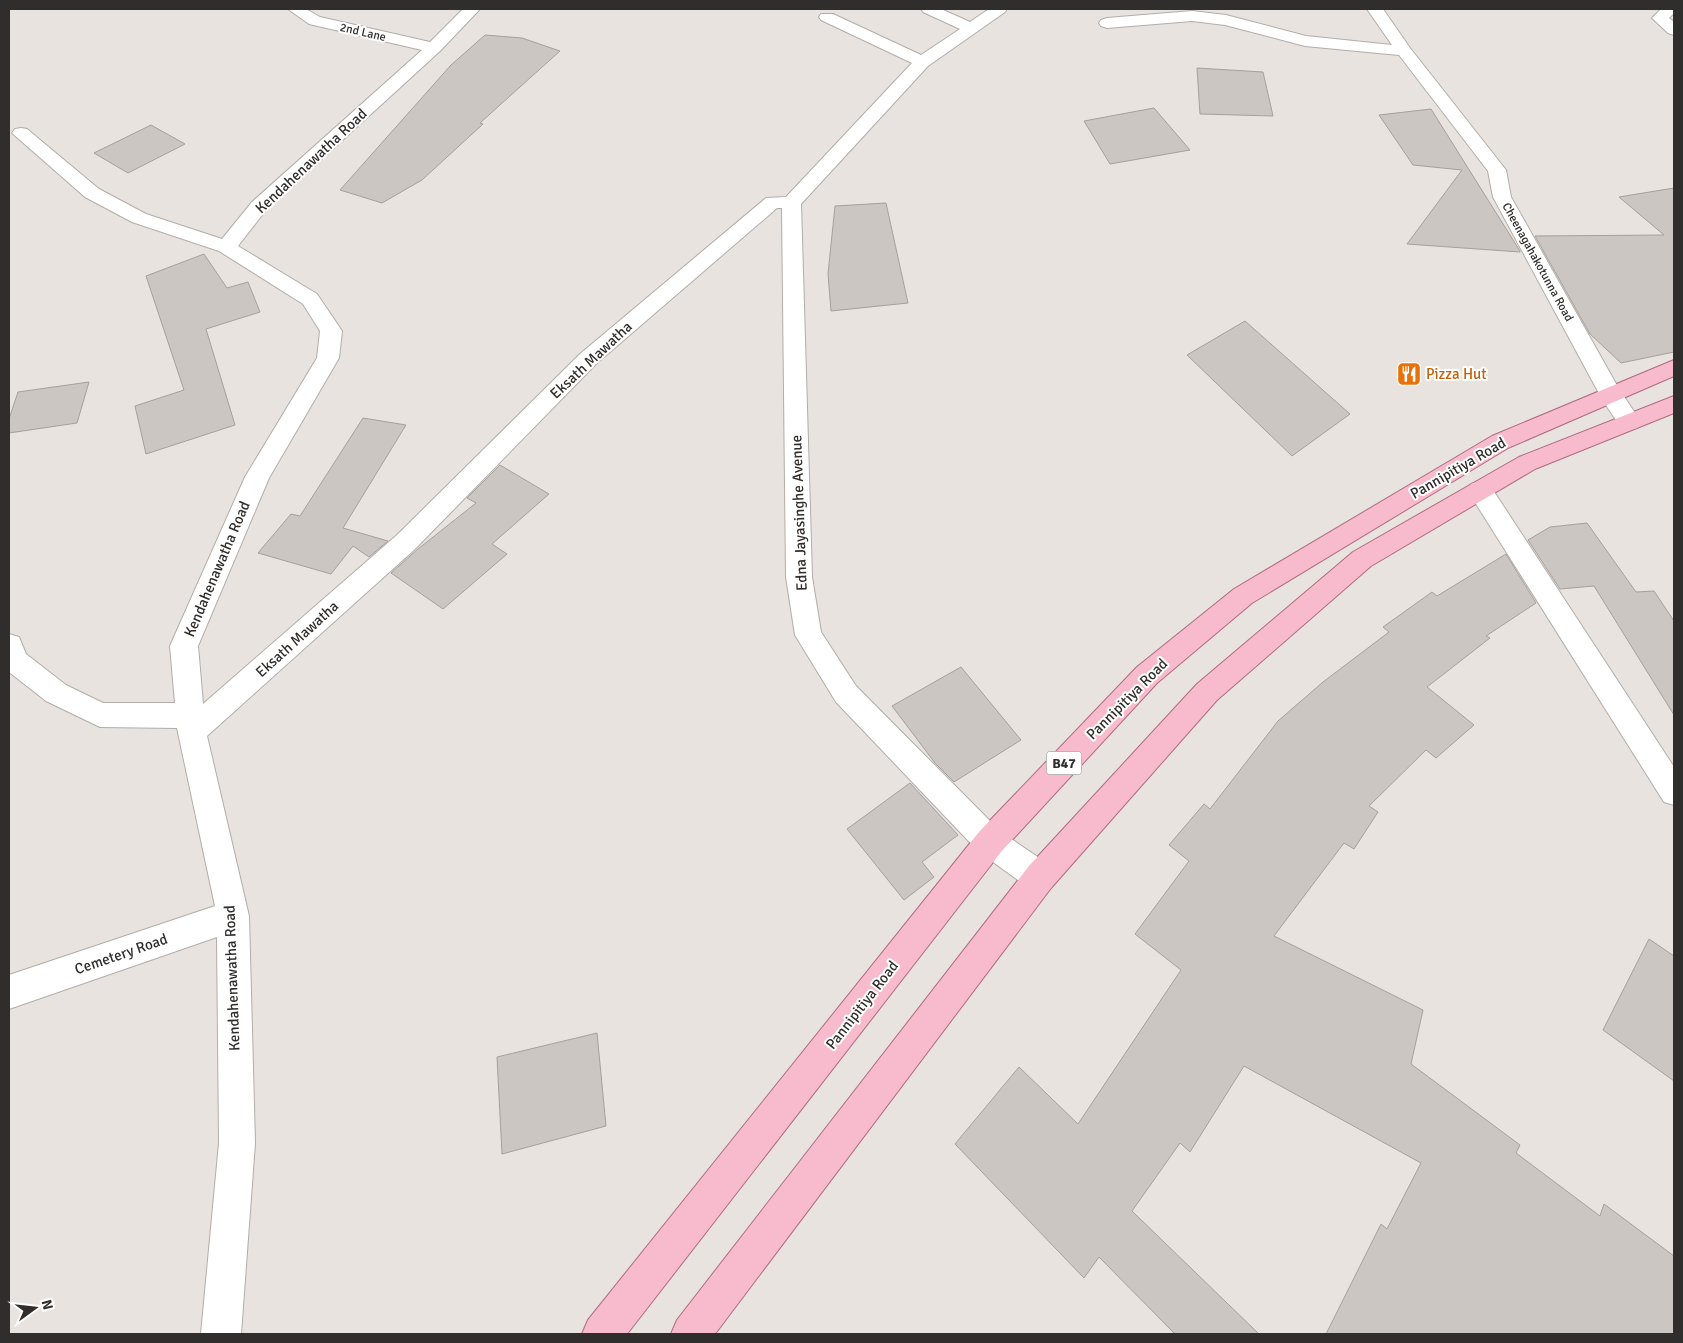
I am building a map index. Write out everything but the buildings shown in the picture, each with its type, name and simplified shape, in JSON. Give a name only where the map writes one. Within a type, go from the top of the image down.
[{"type":"main road","name":"Pannipitiya Road","points":[[602,1334],[990,842],[1147,675],[1244,596],[1500,442],[1674,367]]},
{"type":"main road","name":"Pannipitiya Road","points":[[691,1334],[1040,877],[1207,692],[1362,559],[1527,463],[1674,404]]},
{"type":"street","name":"2nd Lane","points":[[296,9],[315,21],[434,48]]},
{"type":"street","name":"Kendahenawatha Road","points":[[221,1334],[237,1143],[233,916],[191,724],[184,646],[257,477],[328,358],[331,331],[310,298],[226,247],[259,206],[434,48],[472,9]]},
{"type":"street","points":[[930,9],[971,28]]},
{"type":"street","points":[[791,203],[922,62],[999,9]]},
{"type":"street","name":"Cheenagahakotunna Road","points":[[1375,9],[1404,51],[1497,170],[1502,196],[1610,394],[1629,422]]},
{"type":"street","points":[[1670,9],[1660,18],[1674,30]]},
{"type":"street","points":[[1107,23],[1192,16],[1226,20],[1305,41],[1404,51]]},
{"type":"street","points":[[827,17],[922,62]]},
{"type":"street","points":[[21,133],[92,193],[139,218],[226,247]]},
{"type":"street","name":"Eksath Mawatha","points":[[191,724],[406,542],[588,359],[773,202],[791,203]]},
{"type":"street","name":"Edna Jayasinghe Avenue","points":[[791,203],[799,577],[808,635],[846,694],[990,842],[1040,877]]},
{"type":"street","points":[[1480,490],[1674,792]]},
{"type":"street","points":[[9,645],[15,660],[56,693],[100,714],[139,716],[191,724]]},
{"type":"street","name":"Cemetery Road","points":[[9,992],[233,916]]},
{"type":"place","name":"Pizza Hut","points":[[1409,374]]}]
